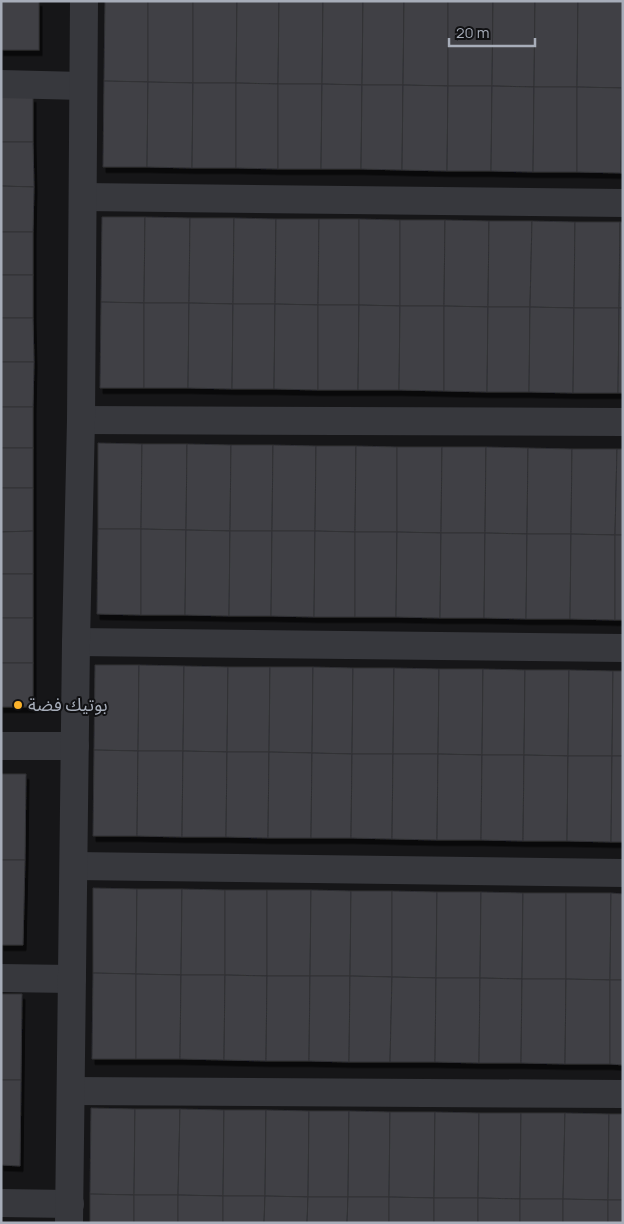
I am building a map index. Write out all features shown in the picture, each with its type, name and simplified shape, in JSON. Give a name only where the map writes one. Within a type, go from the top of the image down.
[{"type":"street","points":[[1,1203],[70,1213],[76,642],[81,420],[84,1]]},
{"type":"street","points":[[1,84],[83,86]]},
{"type":"street","points":[[83,197],[623,203]]},
{"type":"street","points":[[81,420],[623,422]]},
{"type":"street","points":[[76,642],[623,648]]},
{"type":"street","points":[[1,746],[75,746]]},
{"type":"street","points":[[74,866],[623,873]]},
{"type":"street","points":[[1,978],[72,979]]},
{"type":"street","points":[[71,1091],[623,1094]]},
{"type":"building","points":[[1,1],[39,1],[39,50],[1,50]]},
{"type":"building","points":[[105,1],[148,1],[148,82],[104,81]]},
{"type":"building","points":[[148,1],[193,1],[193,83],[148,82]]},
{"type":"building","points":[[193,1],[237,1],[236,83],[193,83]]},
{"type":"building","points":[[237,1],[279,1],[278,84],[236,83]]},
{"type":"building","points":[[279,1],[323,1],[322,84],[278,84]]},
{"type":"building","points":[[323,1],[363,1],[362,85],[322,84]]},
{"type":"building","points":[[363,1],[404,1],[403,85],[362,85]]},
{"type":"building","points":[[404,1],[448,1],[448,86],[403,85]]},
{"type":"building","points":[[448,1],[493,1],[492,86],[448,86]]},
{"type":"building","points":[[493,1],[535,1],[534,87],[492,86]]},
{"type":"building","points":[[535,1],[578,1],[577,87],[534,87]]},
{"type":"building","points":[[578,1],[623,2],[622,88],[577,87]]},
{"type":"building","points":[[104,81],[148,82],[147,167],[103,167]]},
{"type":"building","points":[[148,82],[193,83],[192,168],[147,167]]},
{"type":"building","points":[[193,83],[236,83],[236,168],[192,168]]},
{"type":"building","points":[[236,83],[278,84],[278,169],[236,168]]},
{"type":"building","points":[[278,84],[322,84],[321,169],[278,169]]},
{"type":"building","points":[[322,84],[362,85],[361,169],[321,169]]},
{"type":"building","points":[[362,85],[403,85],[402,170],[361,169]]},
{"type":"building","points":[[403,85],[448,86],[447,171],[402,170]]},
{"type":"building","points":[[448,86],[492,86],[491,171],[447,171]]},
{"type":"building","points":[[492,86],[534,87],[533,172],[491,171]]},
{"type":"building","points":[[534,87],[577,87],[577,172],[533,172]]},
{"type":"building","points":[[577,87],[622,88],[621,173],[577,172]]},
{"type":"building","points":[[622,88],[623,173],[621,173]]},
{"type":"building","points":[[1,97],[33,97],[33,142],[1,142]]},
{"type":"building","points":[[1,142],[33,142],[34,187],[1,186]]},
{"type":"building","points":[[1,186],[34,187],[33,232],[1,232]]},
{"type":"building","points":[[102,217],[145,217],[144,303],[101,302]]},
{"type":"building","points":[[145,217],[190,218],[189,303],[144,303]]},
{"type":"building","points":[[190,218],[234,218],[233,304],[189,303]]},
{"type":"building","points":[[234,218],[276,219],[275,304],[233,304]]},
{"type":"building","points":[[276,219],[319,219],[318,305],[275,304]]},
{"type":"building","points":[[319,219],[359,219],[359,305],[318,305]]},
{"type":"building","points":[[359,219],[400,220],[400,306],[359,305]]},
{"type":"building","points":[[400,220],[445,220],[444,306],[400,306]]},
{"type":"building","points":[[445,220],[489,221],[488,307],[444,306]]},
{"type":"building","points":[[489,221],[532,221],[530,307],[488,307]]},
{"type":"building","points":[[532,221],[575,222],[574,308],[530,307]]},
{"type":"building","points":[[575,222],[620,222],[619,308],[574,308]]},
{"type":"building","points":[[620,222],[623,222],[623,308],[619,308]]},
{"type":"building","points":[[1,232],[33,232],[33,275],[1,275]]},
{"type":"building","points":[[1,275],[33,275],[33,318],[1,318]]},
{"type":"building","points":[[101,302],[144,303],[144,388],[100,388]]},
{"type":"building","points":[[144,303],[189,303],[188,388],[144,388]]},
{"type":"building","points":[[189,303],[233,304],[232,389],[188,388]]},
{"type":"building","points":[[233,304],[275,304],[274,389],[232,389]]},
{"type":"building","points":[[275,304],[318,305],[318,390],[274,389]]},
{"type":"building","points":[[318,305],[359,305],[358,390],[318,390]]},
{"type":"building","points":[[359,305],[400,306],[399,390],[358,390]]},
{"type":"building","points":[[400,306],[444,306],[444,391],[399,390]]},
{"type":"building","points":[[444,306],[488,307],[487,392],[444,391]]},
{"type":"building","points":[[488,307],[530,307],[529,392],[487,392]]},
{"type":"building","points":[[530,307],[574,308],[573,393],[529,392]]},
{"type":"building","points":[[574,308],[619,308],[618,393],[573,393]]},
{"type":"building","points":[[619,308],[623,308],[623,393],[618,393]]},
{"type":"building","points":[[1,318],[33,318],[34,362],[1,362]]},
{"type":"building","points":[[1,362],[34,362],[33,407],[1,407]]},
{"type":"building","points":[[1,407],[33,407],[33,448],[1,448]]},
{"type":"building","points":[[98,443],[142,444],[141,529],[98,529]]},
{"type":"building","points":[[142,444],[187,444],[186,530],[141,529]]},
{"type":"building","points":[[187,444],[231,445],[230,531],[186,530]]},
{"type":"building","points":[[231,445],[273,445],[272,531],[230,531]]},
{"type":"building","points":[[273,445],[316,446],[315,531],[272,531]]},
{"type":"building","points":[[316,446],[356,446],[355,532],[315,531]]},
{"type":"building","points":[[356,446],[397,447],[397,532],[355,532]]},
{"type":"building","points":[[397,447],[442,447],[441,533],[397,532]]},
{"type":"building","points":[[442,447],[486,447],[485,533],[441,533]]},
{"type":"building","points":[[486,447],[528,448],[527,534],[485,533]]},
{"type":"building","points":[[1,448],[33,448],[33,488],[1,488]]},
{"type":"building","points":[[528,448],[572,449],[571,534],[527,534]]},
{"type":"building","points":[[572,449],[617,449],[615,535],[571,534]]},
{"type":"building","points":[[617,449],[623,449],[623,535],[615,535]]},
{"type":"building","points":[[1,488],[33,488],[33,531],[1,532]]},
{"type":"building","points":[[98,529],[141,529],[141,615],[97,614]]},
{"type":"building","points":[[141,529],[186,530],[185,615],[141,615]]},
{"type":"building","points":[[186,530],[230,531],[229,616],[185,615]]},
{"type":"building","points":[[33,531],[33,574],[1,574],[1,532]]},
{"type":"building","points":[[230,531],[272,531],[271,616],[229,616]]},
{"type":"building","points":[[272,531],[315,531],[314,617],[271,616]]},
{"type":"building","points":[[315,531],[355,532],[355,617],[314,617]]},
{"type":"building","points":[[355,532],[397,532],[396,617],[355,617]]},
{"type":"building","points":[[397,532],[441,533],[440,618],[396,617]]},
{"type":"building","points":[[441,533],[485,533],[484,618],[440,618]]},
{"type":"building","points":[[485,533],[527,534],[526,619],[484,618]]},
{"type":"building","points":[[527,534],[571,534],[570,619],[526,619]]},
{"type":"building","points":[[571,534],[615,535],[615,620],[570,619]]},
{"type":"building","points":[[615,535],[623,535],[623,620],[615,620]]},
{"type":"building","points":[[1,574],[33,574],[33,618],[1,618]]},
{"type":"building","points":[[1,618],[33,618],[33,663],[1,663]]},
{"type":"building","points":[[1,663],[33,663],[33,707],[1,707]]},
{"type":"building","points":[[95,665],[139,665],[138,751],[94,750]]},
{"type":"building","points":[[139,665],[184,666],[183,751],[138,751]]},
{"type":"building","points":[[184,666],[228,667],[227,752],[183,751]]},
{"type":"building","points":[[228,667],[270,667],[269,752],[227,752]]},
{"type":"building","points":[[270,667],[313,667],[312,753],[269,752]]},
{"type":"building","points":[[313,667],[353,668],[352,754],[312,753]]},
{"type":"building","points":[[353,668],[394,668],[393,754],[352,754]]},
{"type":"building","points":[[394,668],[439,669],[438,754],[393,754]]},
{"type":"building","points":[[439,669],[483,669],[482,755],[438,754]]},
{"type":"building","points":[[483,669],[525,670],[524,755],[482,755]]},
{"type":"building","points":[[525,670],[569,670],[568,756],[524,755]]},
{"type":"building","points":[[569,670],[613,671],[612,756],[568,756]]},
{"type":"building","points":[[613,671],[623,671],[623,756],[612,756]]},
{"type":"building","points":[[94,750],[138,751],[137,836],[93,836]]},
{"type":"building","points":[[138,751],[183,751],[182,837],[137,836]]},
{"type":"building","points":[[183,751],[227,752],[226,837],[182,837]]},
{"type":"building","points":[[227,752],[269,752],[268,838],[226,837]]},
{"type":"building","points":[[269,752],[312,753],[311,838],[268,838]]},
{"type":"building","points":[[312,753],[352,754],[351,838],[311,838]]},
{"type":"building","points":[[352,754],[393,754],[392,839],[351,838]]},
{"type":"building","points":[[393,754],[438,754],[437,840],[392,839]]},
{"type":"building","points":[[438,754],[482,755],[481,840],[437,840]]},
{"type":"building","points":[[482,755],[524,755],[523,841],[481,840]]},
{"type":"building","points":[[524,755],[568,756],[567,841],[523,841]]},
{"type":"building","points":[[568,756],[612,756],[611,842],[567,841]]},
{"type":"building","points":[[612,756],[623,756],[623,842],[611,842]]},
{"type":"building","points":[[1,774],[26,774],[25,860],[1,860]]},
{"type":"building","points":[[1,860],[25,860],[23,945],[1,945]]},
{"type":"building","points":[[93,888],[137,889],[136,974],[93,973]]},
{"type":"building","points":[[137,889],[182,889],[181,975],[136,974]]},
{"type":"building","points":[[182,889],[225,890],[225,975],[181,975]]},
{"type":"building","points":[[225,890],[267,890],[267,976],[225,975]]},
{"type":"building","points":[[267,890],[311,890],[310,976],[267,976]]},
{"type":"building","points":[[311,890],[351,891],[350,976],[310,976]]},
{"type":"building","points":[[351,891],[392,891],[392,977],[350,976]]},
{"type":"building","points":[[392,891],[437,892],[436,978],[392,977]]},
{"type":"building","points":[[437,892],[481,892],[480,978],[436,978]]},
{"type":"building","points":[[481,892],[523,893],[522,979],[480,978]]},
{"type":"building","points":[[523,893],[566,893],[566,979],[522,979]]},
{"type":"building","points":[[566,893],[611,893],[610,980],[566,979]]},
{"type":"building","points":[[611,893],[623,894],[623,980],[610,980]]},
{"type":"building","points":[[93,973],[136,974],[136,1059],[92,1059]]},
{"type":"building","points":[[136,974],[181,975],[180,1059],[136,1059]]},
{"type":"building","points":[[181,975],[225,975],[224,1060],[180,1059]]},
{"type":"building","points":[[225,975],[267,976],[266,1061],[224,1060]]},
{"type":"building","points":[[267,976],[310,976],[309,1061],[266,1061]]},
{"type":"building","points":[[310,976],[350,976],[349,1062],[309,1061]]},
{"type":"building","points":[[350,976],[392,977],[390,1062],[349,1062]]},
{"type":"building","points":[[392,977],[436,978],[435,1062],[390,1062]]},
{"type":"building","points":[[436,978],[480,978],[479,1063],[435,1062]]},
{"type":"building","points":[[480,978],[522,979],[521,1063],[479,1063]]},
{"type":"building","points":[[522,979],[566,979],[565,1064],[521,1063]]},
{"type":"building","points":[[566,979],[610,980],[610,1064],[565,1064]]},
{"type":"building","points":[[610,980],[623,980],[623,1065],[610,1064]]},
{"type":"building","points":[[1,994],[22,994],[21,1080],[1,1080]]},
{"type":"building","points":[[1,1080],[21,1080],[20,1166],[1,1165]]},
{"type":"building","points":[[91,1108],[135,1109],[134,1195],[90,1194]]},
{"type":"building","points":[[135,1109],[180,1109],[178,1195],[134,1195]]},
{"type":"building","points":[[180,1109],[224,1110],[223,1196],[178,1195]]},
{"type":"building","points":[[224,1110],[266,1110],[265,1196],[223,1196]]},
{"type":"building","points":[[266,1110],[309,1111],[308,1197],[265,1196]]},
{"type":"building","points":[[309,1111],[349,1111],[348,1197],[308,1197]]},
{"type":"building","points":[[349,1111],[390,1112],[389,1197],[348,1197]]},
{"type":"building","points":[[390,1112],[435,1112],[434,1198],[389,1197]]},
{"type":"building","points":[[435,1112],[479,1113],[478,1198],[434,1198]]},
{"type":"building","points":[[479,1113],[521,1113],[520,1199],[478,1198]]},
{"type":"building","points":[[521,1113],[565,1113],[563,1199],[520,1199]]},
{"type":"building","points":[[565,1113],[609,1114],[608,1200],[563,1199]]},
{"type":"building","points":[[609,1114],[623,1114],[623,1200],[608,1200]]},
{"type":"building","points":[[90,1194],[134,1195],[134,1223],[90,1223]]},
{"type":"building","points":[[134,1195],[178,1195],[178,1223],[134,1223]]},
{"type":"building","points":[[178,1195],[223,1196],[223,1223],[178,1223]]},
{"type":"building","points":[[223,1196],[265,1196],[264,1223],[223,1223]]},
{"type":"building","points":[[265,1196],[308,1197],[307,1223],[264,1223]]},
{"type":"building","points":[[308,1197],[348,1197],[347,1223],[307,1223]]},
{"type":"building","points":[[348,1197],[389,1197],[389,1223],[347,1223]]},
{"type":"building","points":[[389,1197],[434,1198],[434,1223],[389,1223]]},
{"type":"building","points":[[434,1198],[478,1198],[478,1223],[434,1223]]},
{"type":"building","points":[[478,1198],[520,1199],[520,1223],[478,1223]]},
{"type":"building","points":[[520,1199],[563,1199],[563,1223],[520,1223]]},
{"type":"building","points":[[563,1199],[608,1200],[608,1223],[563,1223]]},
{"type":"building","points":[[608,1200],[623,1200],[623,1223],[608,1223]]},
{"type":"place","name":"بوتيك فضة","points":[[18,705]]}]
